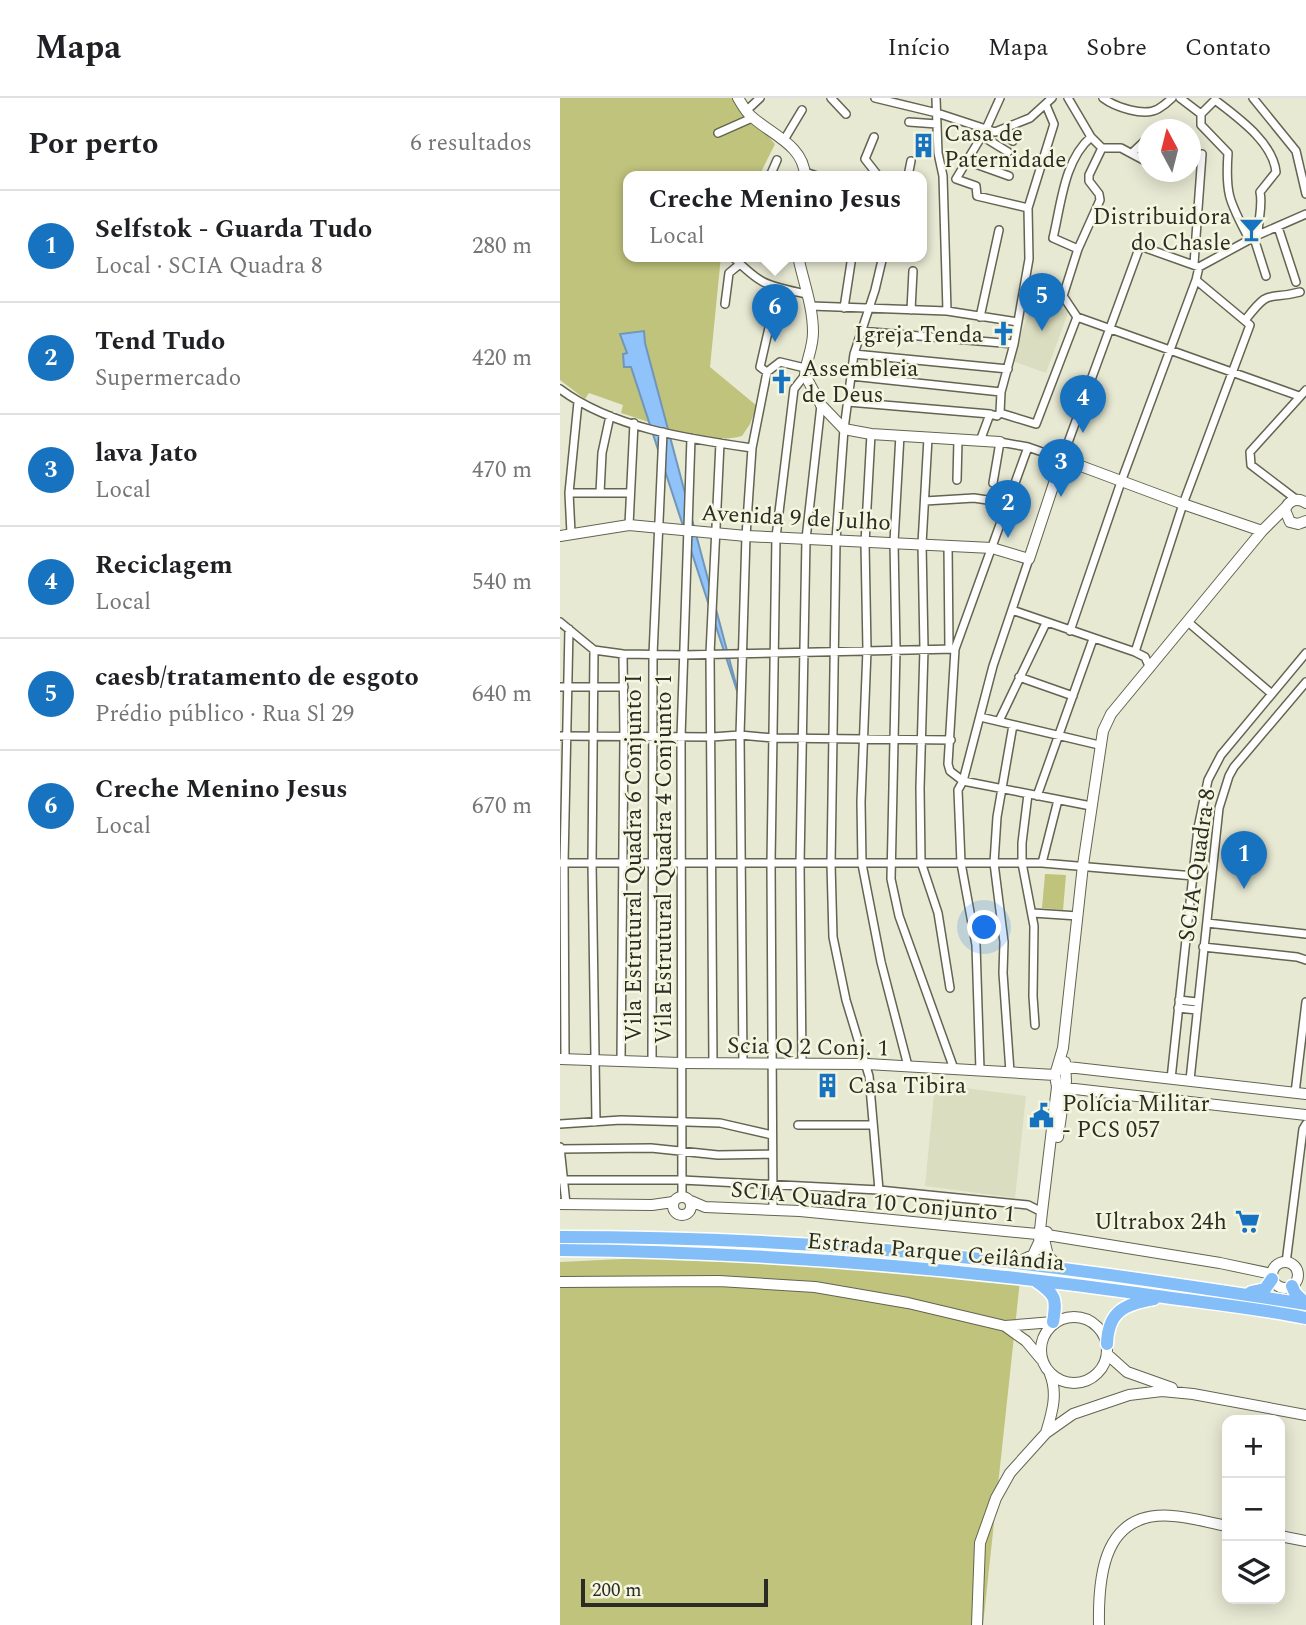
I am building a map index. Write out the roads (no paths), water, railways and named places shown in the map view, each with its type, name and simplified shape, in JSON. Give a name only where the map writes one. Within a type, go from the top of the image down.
[{"type":"highway","name":"Estrada Parque Ceilândia","points":[[560,1237],[691,1238],[876,1249],[1061,1269],[1306,1304]]},
{"type":"highway","name":"Estrada Parque Ceilândia","points":[[560,1250],[676,1251],[879,1264],[1033,1279],[1306,1318]]},
{"type":"highway","points":[[1230,1293],[1265,1289],[1272,1276]]},
{"type":"highway","points":[[1033,1279],[1054,1296],[1056,1303],[1053,1322]]},
{"type":"highway","points":[[1299,1281],[1295,1293],[1306,1304]]},
{"type":"highway","points":[[1107,1350],[1111,1322],[1120,1311],[1132,1304],[1165,1298]]},
{"type":"street","points":[[738,98],[749,115],[794,149],[804,171]]},
{"type":"street","points":[[718,133],[749,115],[760,98]]},
{"type":"street","points":[[831,98],[846,114]]},
{"type":"street","points":[[875,98],[886,103],[937,113],[984,132],[1008,152]]},
{"type":"street","points":[[936,98],[938,153],[943,182],[947,311]]},
{"type":"street","points":[[956,178],[984,132],[1000,98]]},
{"type":"street","points":[[1068,98],[1091,137],[1102,148],[1121,148],[1138,157]]},
{"type":"street","points":[[1103,98],[1143,111],[1156,111],[1172,98]]},
{"type":"street","points":[[1180,98],[1201,114]]},
{"type":"street","points":[[1253,98],[1296,150],[1306,194]]},
{"type":"street","points":[[1254,237],[1262,202],[1260,192],[1276,172],[1275,166],[1255,132],[1215,100],[1201,114],[1201,125],[1228,153],[1228,199],[1254,237],[1266,276]]},
{"type":"street","points":[[984,132],[998,131],[1030,118],[1049,102],[1054,124],[1028,208],[1030,247],[1000,413]]},
{"type":"street","points":[[784,140],[802,110]]},
{"type":"street","points":[[909,122],[937,124]]},
{"type":"street","points":[[998,131],[1013,141]]},
{"type":"street","points":[[874,137],[865,159],[874,171]]},
{"type":"street","points":[[1079,249],[1053,238],[1070,168],[1081,146],[1091,137]]},
{"type":"street","points":[[1132,153],[1138,147]]},
{"type":"street","points":[[1063,296],[1100,200],[1100,194],[1088,181],[1102,148]]},
{"type":"street","points":[[1070,631],[1121,482],[1196,280],[1202,154]]},
{"type":"street","points":[[772,171],[777,160]]},
{"type":"street","points":[[909,171],[911,161]]},
{"type":"street","points":[[967,161],[1009,176]]},
{"type":"street","points":[[943,182],[956,178],[976,186],[977,196],[1028,208]]},
{"type":"street","points":[[980,1070],[975,945],[961,863],[958,790],[963,781],[1012,610],[1062,459],[1140,246],[1197,266],[1306,214]]},
{"type":"street","points":[[1278,227],[1296,282]]},
{"type":"street","points":[[980,317],[999,230]]},
{"type":"street","points":[[773,1210],[771,863],[776,537],[794,389],[805,372],[811,354],[811,306],[798,262]]},
{"type":"street","points":[[845,308],[851,262]]},
{"type":"street","points":[[879,1190],[867,1064],[837,963],[832,926],[831,864],[832,650],[844,429],[854,354],[882,262]]},
{"type":"street","points":[[725,304],[729,273],[740,264],[756,280],[767,286],[806,294]]},
{"type":"street","points":[[911,310],[913,271]]},
{"type":"street","points":[[1135,652],[1183,504],[1251,325],[1196,280]]},
{"type":"street","points":[[1025,282],[1063,296],[1077,317],[1298,396]]},
{"type":"street","points":[[767,372],[760,367],[778,288]]},
{"type":"street","points":[[1246,319],[1261,299],[1275,294],[1300,292]]},
{"type":"street","points":[[811,306],[947,311],[1018,322]]},
{"type":"street","points":[[848,402],[997,416],[1000,413],[1036,424],[1077,317]]},
{"type":"street","points":[[860,331],[1014,344]]},
{"type":"street","points":[[854,354],[1008,369]]},
{"type":"street","points":[[743,1064],[740,735],[746,536],[752,448],[767,372],[780,362],[805,372],[821,405],[844,429],[871,434],[1000,442],[1028,447],[1183,504],[1266,527],[1280,520],[1300,525]]},
{"type":"street","points":[[851,376],[1002,392]]},
{"type":"street","points":[[560,389],[578,402],[610,416],[663,432],[752,448]]},
{"type":"street","points":[[1301,502],[1251,465],[1250,452],[1306,390]]},
{"type":"street","points":[[571,533],[569,493],[578,402]]},
{"type":"street","points":[[802,1064],[800,864],[806,539],[821,405]]},
{"type":"street","points":[[980,441],[990,414]]},
{"type":"street","points":[[600,493],[601,453],[610,416]]},
{"type":"street","points":[[629,525],[634,423]]},
{"type":"street","name":"Vila Estrutural Quadra 6 Conjunto I","points":[[652,1062],[653,655],[663,432]]},
{"type":"street","points":[[871,434],[866,543],[867,650],[862,864],[881,962],[908,1066]]},
{"type":"street","points":[[900,435],[894,542],[896,649],[890,863],[899,916],[954,1069]]},
{"type":"street","name":"Vila Estrutural Quadra 4 Conjunto 1","points":[[682,1204],[681,737],[691,438]]},
{"type":"street","points":[[928,438],[922,544],[924,649],[921,862],[938,912],[950,988]]},
{"type":"street","points":[[957,480],[958,440]]},
{"type":"street","points":[[993,483],[1000,442]]},
{"type":"street","points":[[713,1064],[710,654],[720,443]]},
{"type":"street","points":[[952,649],[1028,447]]},
{"type":"street","points":[[560,457],[571,458]]},
{"type":"street","points":[[569,493],[630,493]]},
{"type":"street","points":[[925,501],[974,498],[1007,503]]},
{"type":"street","points":[[1061,1269],[1048,1256],[1042,1235],[1042,1212],[1060,1087],[1083,865],[1099,745],[1111,714],[1266,527],[1287,506],[1301,502]]},
{"type":"street","points":[[1287,506],[1285,515],[1300,525]]},
{"type":"street","name":"Avenida 9 de Julho","points":[[560,536],[629,525],[746,536],[992,548],[1029,559]]},
{"type":"street","points":[[948,545],[952,649],[950,771],[963,781],[1091,806]]},
{"type":"street","points":[[1012,610],[1135,652],[1145,657],[1150,668]]},
{"type":"street","points":[[560,622],[594,650],[623,654],[952,649]]},
{"type":"street","points":[[1188,622],[1272,694]]},
{"type":"street","points":[[999,721],[1046,623]]},
{"type":"street","points":[[563,1059],[563,687],[569,629]]},
{"type":"street","points":[[1037,796],[1093,639]]},
{"type":"street","points":[[594,650],[592,863],[596,1122]]},
{"type":"street","points":[[1171,1079],[1201,805],[1208,780],[1221,755],[1306,653]]},
{"type":"street","points":[[621,1060],[623,654]]},
{"type":"street","points":[[1019,677],[1073,696]]},
{"type":"street","name":"SCIA Quadra 8","points":[[1190,1080],[1203,947],[1223,792],[1234,767],[1306,682]]},
{"type":"street","points":[[563,687],[624,687]]},
{"type":"street","points":[[980,717],[1099,745]]},
{"type":"street","points":[[1010,1072],[1003,973],[1004,942],[994,863],[995,834],[1013,725]]},
{"type":"street","points":[[1244,726],[1261,734]]},
{"type":"street","points":[[1244,726],[1255,742]]},
{"type":"street","points":[[563,736],[624,738],[740,735],[773,738],[951,740]]},
{"type":"street","points":[[1208,780],[1223,792]]},
{"type":"street","points":[[1028,794],[1022,863],[1033,913],[1035,1025]]},
{"type":"street","points":[[1042,863],[1058,800]]},
{"type":"street","points":[[562,863],[1042,863],[1194,876]]},
{"type":"street","points":[[1033,913],[1078,916]]},
{"type":"street","points":[[1207,923],[1306,934]]},
{"type":"street","points":[[1203,947],[1306,960]]},
{"type":"street","points":[[1300,1093],[1306,1002]]},
{"type":"street","points":[[1178,1004],[1197,1006]]},
{"type":"street","name":"Scia Q 2 Conj. 1","points":[[563,1059],[772,1065],[867,1064],[1010,1072],[1060,1069],[1300,1093]]},
{"type":"street","points":[[1227,1107],[1233,1095],[1229,1085]]},
{"type":"street","points":[[1060,1087],[1301,1115],[1304,1126],[1286,1263]]},
{"type":"street","name":"SCIA Quadra 10 Conjunto 1","points":[[682,1204],[1042,1235],[1060,1087]]},
{"type":"street","points":[[1251,1109],[1248,1095],[1255,1088]]},
{"type":"street","points":[[560,1124],[621,1120],[720,1123],[772,1135]]},
{"type":"street","points":[[798,1125],[872,1125]]},
{"type":"street","points":[[682,1204],[563,1204],[560,1148],[682,1150],[718,1155],[772,1154]]},
{"type":"street","points":[[562,1180],[682,1180],[879,1190],[1028,1205],[1042,1212]]},
{"type":"street","points":[[1028,1205],[1044,1198]]},
{"type":"street","points":[[1011,1263],[1033,1255],[1042,1235]]},
{"type":"street","points":[[1042,1235],[1220,1263],[1272,1276],[1280,1287],[1299,1281],[1296,1269],[1286,1263],[1275,1265],[1272,1276]]},
{"type":"street","points":[[560,1282],[719,1281],[815,1287],[908,1303],[1005,1326],[1053,1322],[1065,1317],[1084,1319],[1097,1327],[1107,1350],[1119,1366],[1136,1377],[1193,1394]]},
{"type":"street","points":[[1041,1359],[1041,1342],[1053,1322]]},
{"type":"street","points":[[1005,1326],[1026,1341],[1050,1374],[1054,1407],[1046,1433]]},
{"type":"street","points":[[1050,1374],[1065,1383],[1082,1383],[1097,1374],[1107,1350]]},
{"type":"street","points":[[977,1625],[978,1564],[985,1523],[996,1498],[1010,1473],[1046,1433],[1073,1414],[1129,1395],[1162,1391],[1193,1394],[1306,1415]]},
{"type":"street","points":[[1099,1625],[1100,1575],[1105,1555],[1116,1538],[1132,1524],[1151,1517],[1172,1516],[1222,1525]]},
{"type":"street","points":[[1285,1537],[1306,1541]]},
{"type":"water","points":[[644,331],[741,703],[631,367],[624,367],[623,354],[627,353],[620,334]]},
{"type":"place","name":"Casa de Paternidade","points":[[924,146]]},
{"type":"place","name":"Distribuidora do Chasle","points":[[1251,229]]},
{"type":"place","name":"caesb/tratamento de esgoto","points":[[1042,331]]},
{"type":"place","name":"Igreja Tenda","points":[[1003,334]]},
{"type":"place","name":"Creche Menino Jesus","points":[[775,342]]},
{"type":"place","name":"Assembleia de Deus","points":[[782,381]]},
{"type":"place","name":"Reciclagem","points":[[1083,433]]},
{"type":"place","name":"lava Jato","points":[[1061,497]]},
{"type":"place","name":"Tend Tudo","points":[[1008,538]]},
{"type":"place","name":"Selfstok - Guarda Tudo","points":[[1244,889]]},
{"type":"place","name":"Casa Tibira","points":[[828,1085]]},
{"type":"place","name":"Polícia Militar - PCS 057","points":[[1042,1116]]},
{"type":"place","name":"Ultrabox 24h","points":[[1247,1221]]}]
